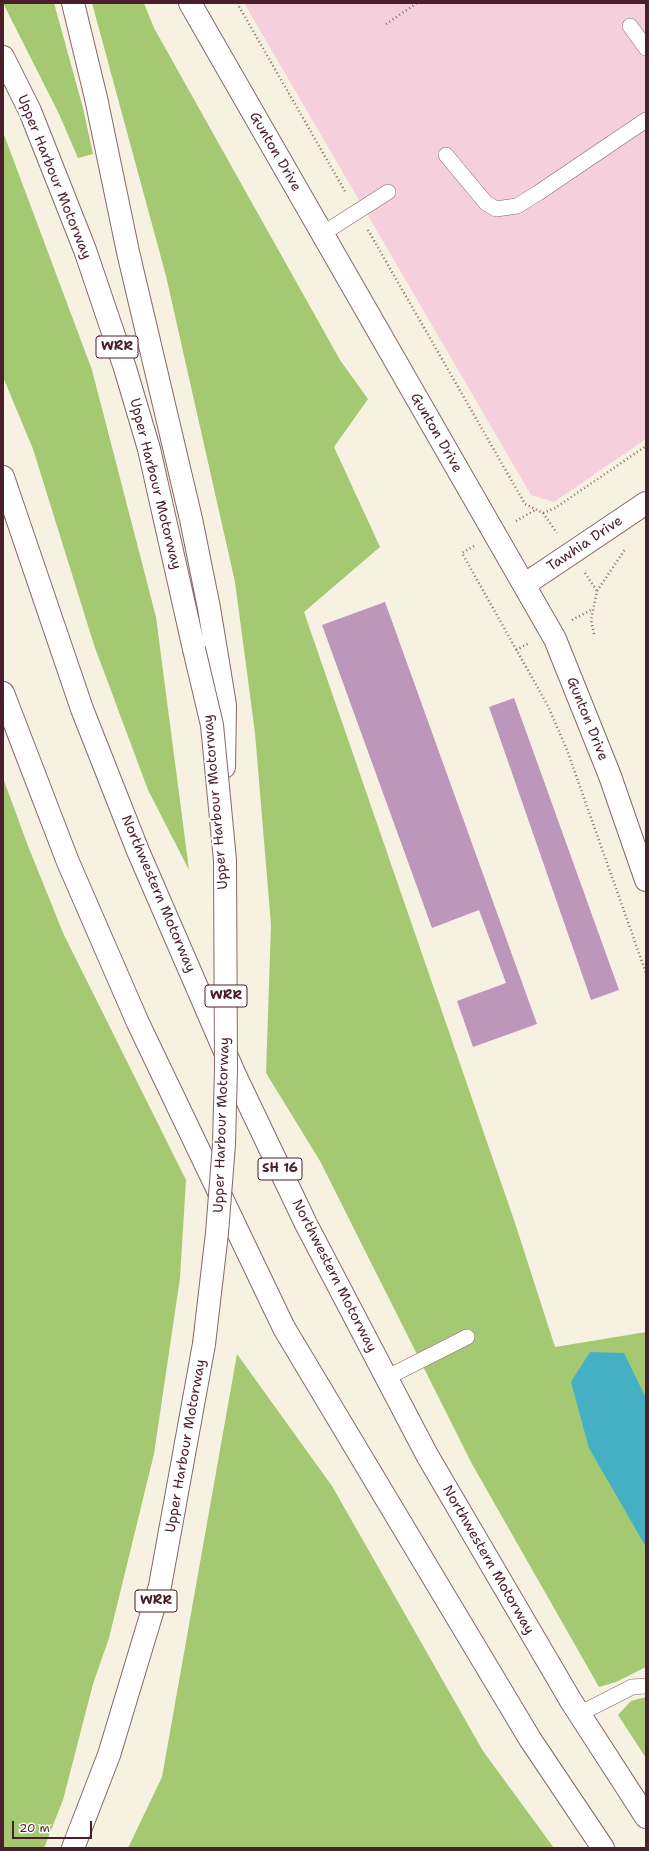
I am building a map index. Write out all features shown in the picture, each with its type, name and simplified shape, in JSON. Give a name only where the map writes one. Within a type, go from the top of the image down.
[{"type":"main road","points":[[72,3],[96,98],[128,252],[191,519],[210,608],[225,705],[222,830]]},
{"type":"main road","name":"Gunton Drive","points":[[190,3],[524,584],[560,650],[610,776],[646,880]]},
{"type":"main road","name":"Upper Harbour Motorway","points":[[3,57],[30,110],[85,250],[125,368],[149,449],[212,725],[225,860],[226,1003],[224,1137],[217,1233],[204,1344],[160,1586],[109,1755],[73,1848]]},
{"type":"main road","name":"Northwestern Motorway","points":[[3,477],[82,708],[138,851],[238,1082],[306,1224],[427,1455],[579,1714],[646,1817]]},
{"type":"main road","name":"Tawhia Drive","points":[[524,584],[646,503]]},
{"type":"main road","points":[[3,693],[68,862],[138,1023],[284,1328],[530,1739],[603,1848]]},
{"type":"lane","points":[[630,26],[646,48]]},
{"type":"lane","points":[[446,154],[486,203],[496,209],[517,206],[646,120]]},
{"type":"lane","points":[[322,234],[358,213],[388,192]]},
{"type":"lane","points":[[386,1378],[467,1337]]},
{"type":"lane","points":[[579,1714],[632,1687],[646,1686]]},
{"type":"path","points":[[237,3],[525,504],[534,510],[543,513],[549,523]]},
{"type":"path","points":[[386,24],[416,3]]},
{"type":"path","points":[[543,513],[555,508],[646,446]]},
{"type":"path","points":[[520,518],[534,510]]},
{"type":"path","points":[[473,547],[462,553],[548,706],[567,750],[646,973]]},
{"type":"path","points":[[589,579],[598,591],[591,620],[594,634]]},
{"type":"path","points":[[578,616],[593,609]]},
{"type":"path","points":[[516,650],[527,644]]},
{"type":"shaded area","points":[[244,3],[646,3],[646,439],[554,502],[531,495]]},
{"type":"green space","points":[[3,3],[54,3],[83,108],[93,154],[78,158],[59,114]]},
{"type":"green space","points":[[92,3],[144,3],[154,28],[340,360],[368,399],[334,447],[380,547],[304,612],[515,1223],[555,1347],[646,1332],[646,1667],[616,1682],[599,1687],[472,1464],[320,1161],[266,1073],[271,925],[255,733],[235,582],[166,276]]},
{"type":"green space","points":[[3,132],[92,370],[156,617],[189,870],[148,790],[94,645],[33,449],[3,377]]},
{"type":"green space","points":[[3,778],[28,846],[64,935],[186,1180],[180,1278],[154,1454],[109,1638],[93,1684],[63,1800],[44,1848],[3,1848]]},
{"type":"green space","points":[[237,1354],[332,1486],[483,1751],[554,1848],[128,1848],[162,1777]]},
{"type":"green space","points":[[646,1697],[646,1758],[618,1715],[631,1701]]},
{"type":"water","points":[[590,1352],[624,1353],[646,1398],[646,1547],[589,1448],[571,1382]]},
{"type":"building","points":[[385,602],[537,1024],[473,1047],[457,1001],[506,983],[479,910],[432,928],[322,625]]},
{"type":"building","points":[[514,698],[619,990],[591,1000],[489,707]]}]
